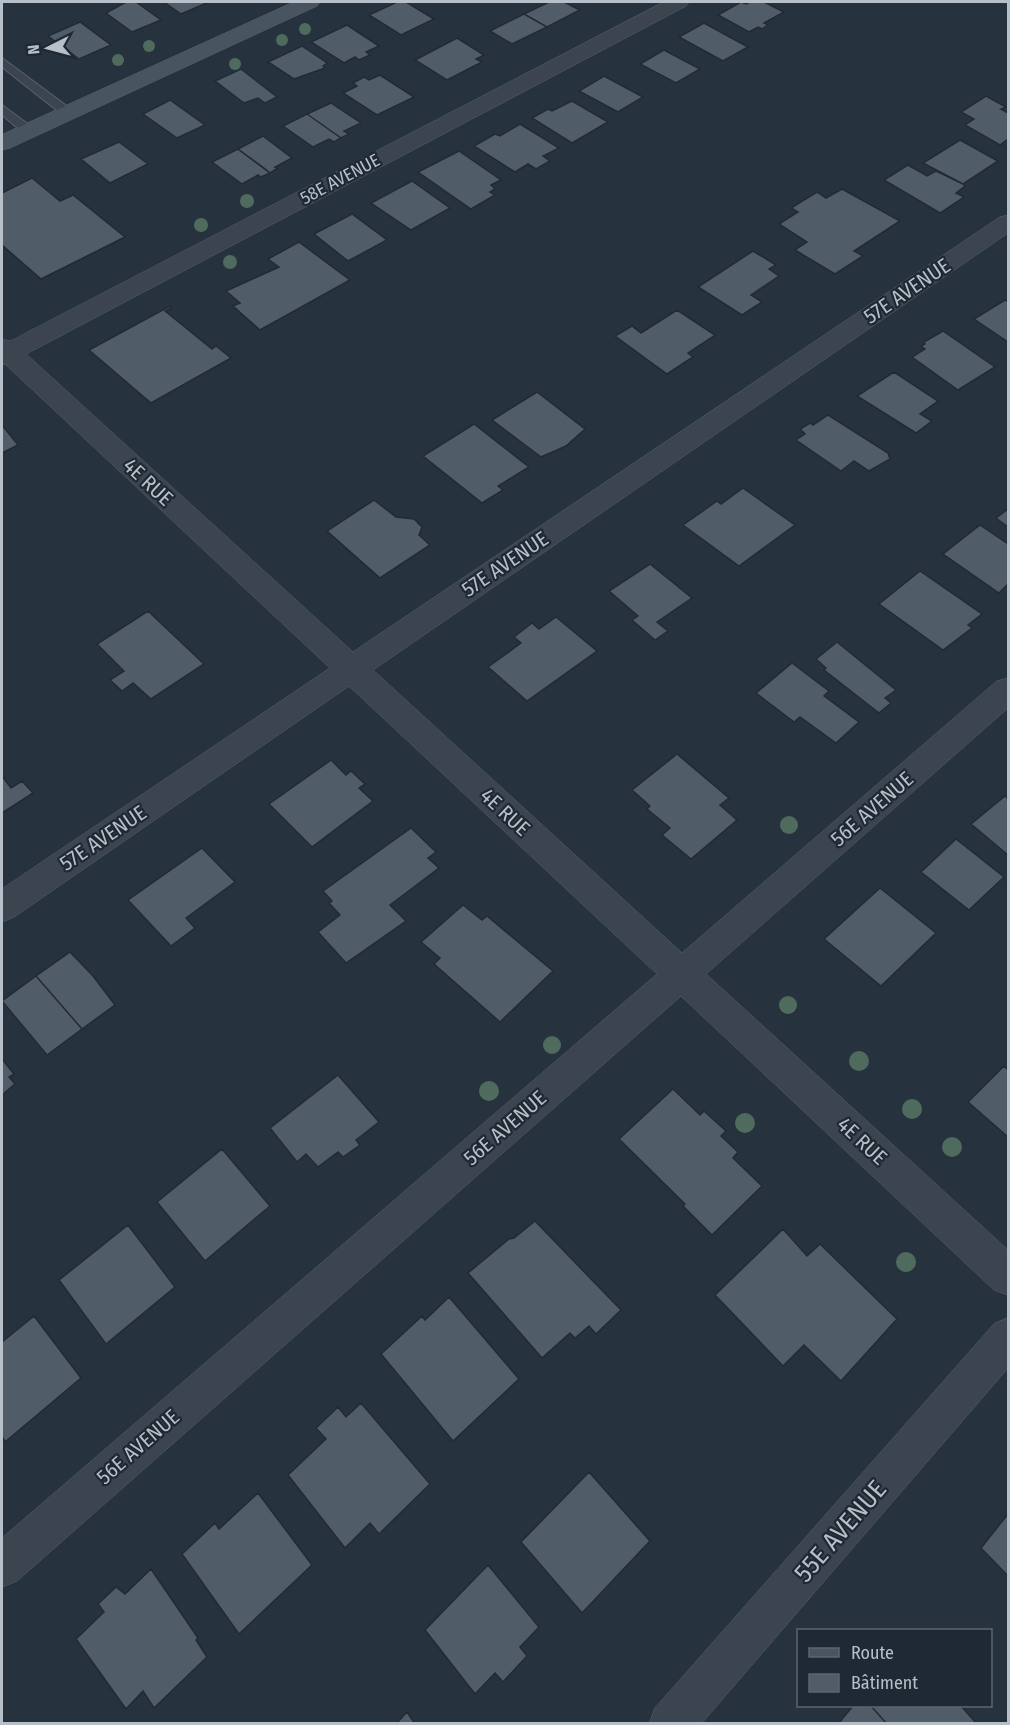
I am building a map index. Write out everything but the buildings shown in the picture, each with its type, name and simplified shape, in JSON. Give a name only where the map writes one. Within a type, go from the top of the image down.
[{"type":"street","points":[[2,143],[310,2]]},
{"type":"street","name":"58E AVENUE","points":[[3,352],[679,2]]},
{"type":"street","name":"57E AVENUE","points":[[2,907],[1008,222]]},
{"type":"street","name":"4E RUE","points":[[3,352],[1008,1276]]},
{"type":"street","name":"56E AVENUE","points":[[2,1566],[1008,690]]},
{"type":"street","name":"55E AVENUE","points":[[671,1724],[1008,1338]]},
{"type":"lane","points":[[2,62],[68,113]]},
{"type":"lane","points":[[2,109],[29,131]]}]
